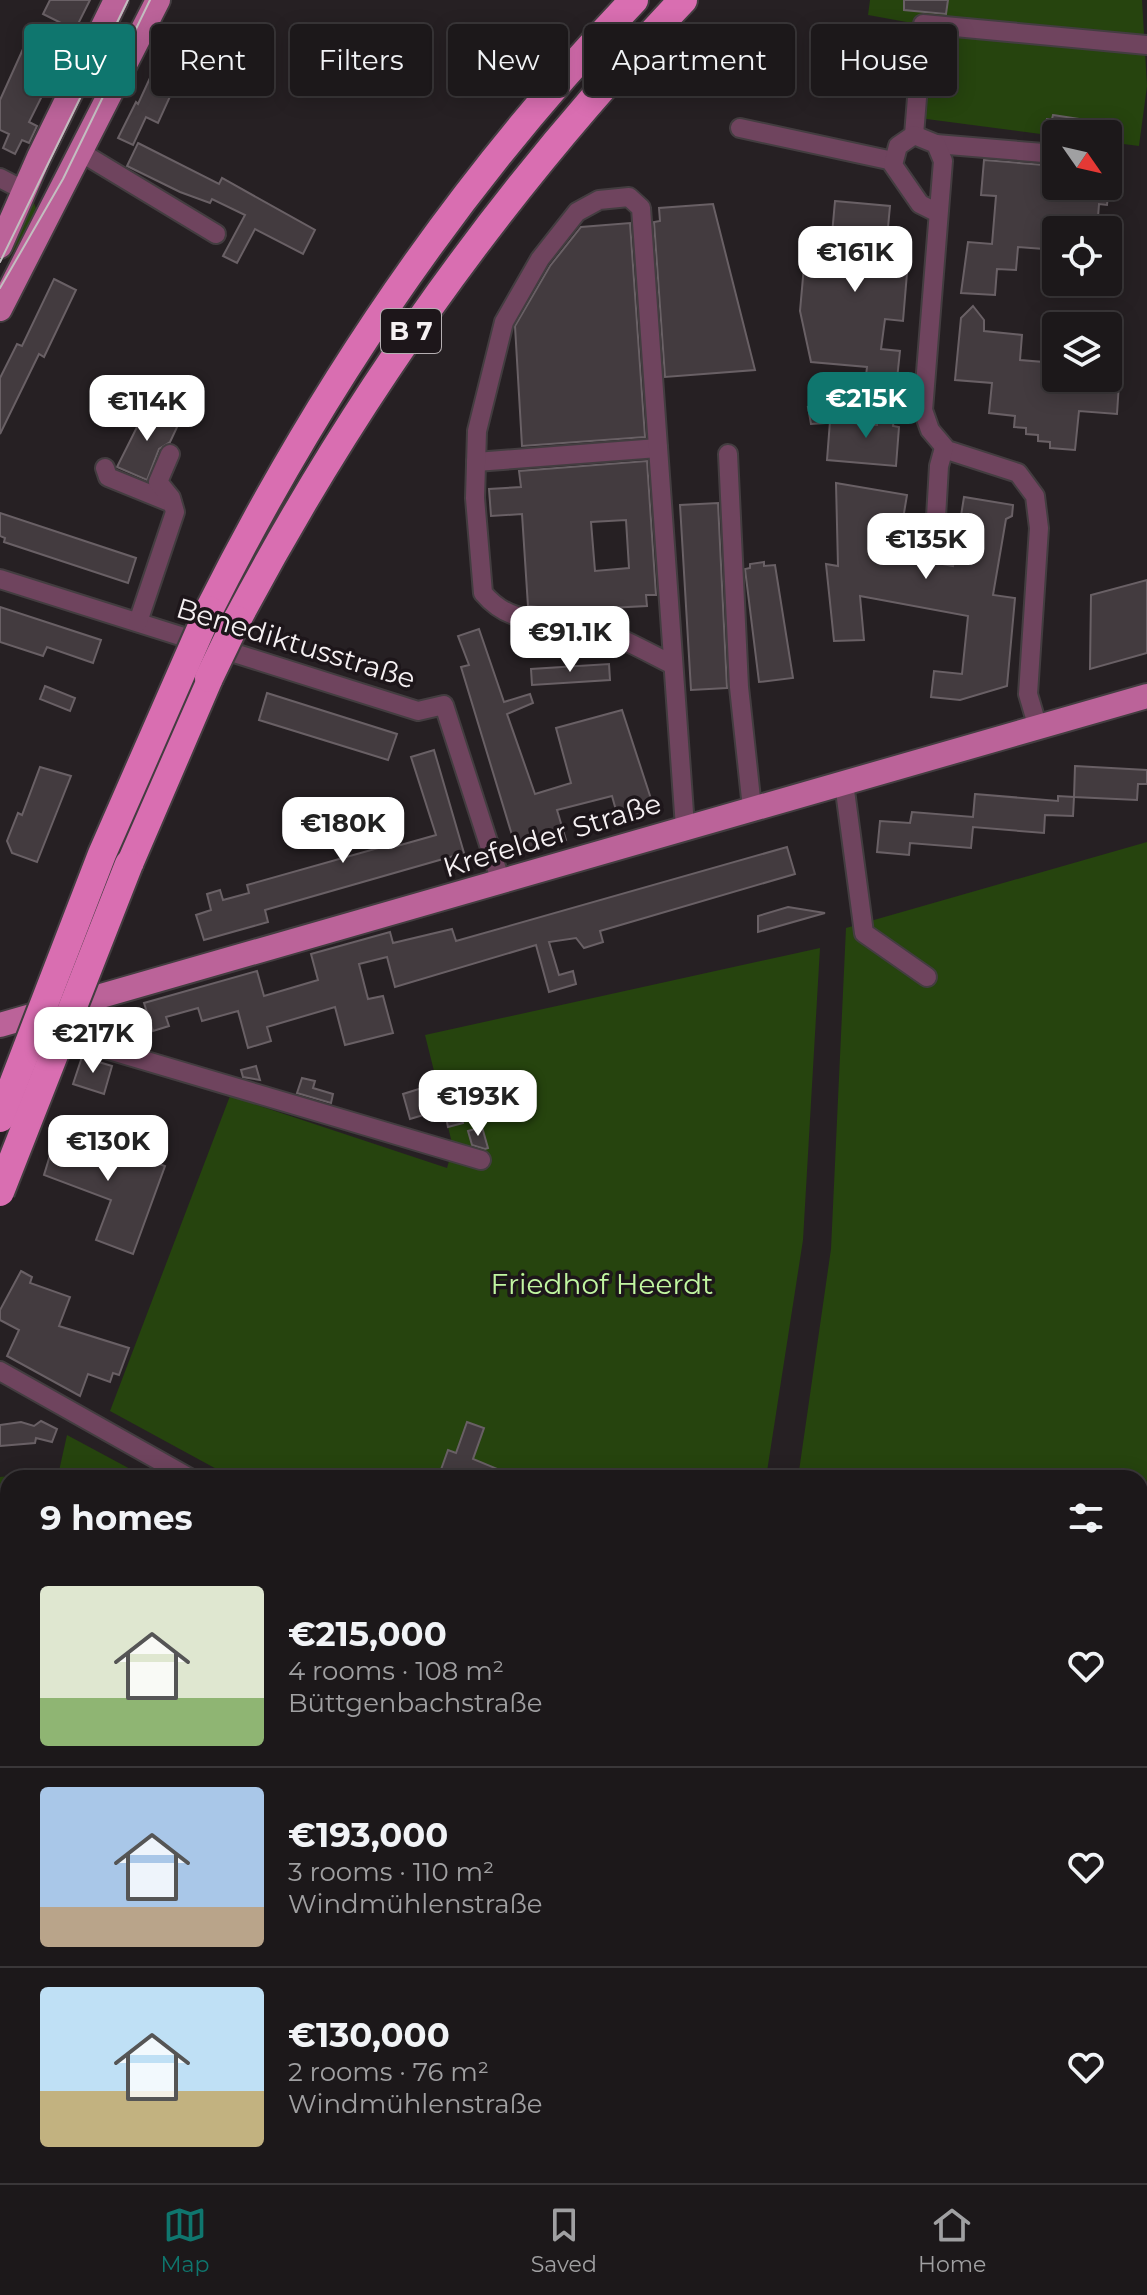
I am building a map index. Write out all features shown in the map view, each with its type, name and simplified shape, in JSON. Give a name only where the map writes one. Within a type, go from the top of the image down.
[{"type":"highway","name":"B 7","points":[[0,1118],[107,840],[209,610],[264,503],[375,320],[492,161],[634,0]]},
{"type":"highway","name":"B 7","points":[[0,1192],[145,824],[237,620],[285,529],[398,349],[514,191],[620,67],[683,0]]},
{"type":"main road","points":[[0,246],[116,0]]},
{"type":"main road","points":[[0,309],[158,0]]},
{"type":"main road","points":[[25,191],[53,208]]},
{"type":"main road","name":"Krefelder Straße","points":[[0,1025],[61,1010],[685,827],[1147,696]]},
{"type":"street","points":[[914,135],[923,24],[1147,45]]},
{"type":"street","points":[[740,128],[893,161],[920,204],[938,213]]},
{"type":"street","points":[[914,135],[936,144],[1042,153]]},
{"type":"street","points":[[893,161],[901,142],[914,135]]},
{"type":"street","points":[[936,144],[943,161],[922,393],[925,419],[944,448],[961,457],[1018,473],[1035,496],[1040,518],[1028,694],[1038,728]]},
{"type":"street","points":[[82,153],[216,234]]},
{"type":"street","points":[[0,178],[25,191]]},
{"type":"street","points":[[673,665],[594,627],[567,620],[508,616],[483,593],[475,498],[477,431],[504,322],[540,259],[577,212],[613,197],[629,197],[641,208],[685,827]]},
{"type":"street","points":[[822,384],[922,393]]},
{"type":"street","points":[[476,462],[658,448]]},
{"type":"street","points":[[934,551],[939,466],[944,448]]},
{"type":"street","points":[[138,622],[175,512],[158,482],[170,454]]},
{"type":"street","points":[[728,454],[739,687],[752,808]]},
{"type":"street","points":[[105,468],[108,477],[172,503]]},
{"type":"street","name":"Benediktusstraße","points":[[0,579],[418,711],[444,705],[501,882]]},
{"type":"street","points":[[130,827],[209,644]]},
{"type":"street","points":[[844,783],[864,933],[927,977]]},
{"type":"street","points":[[61,1010],[68,1029],[82,1042],[481,1160]]},
{"type":"street","points":[[0,1161],[61,1010]]},
{"type":"street","points":[[0,1371],[176,1470]]},
{"type":"green space","points":[[870,0],[1142,0],[1147,86],[1139,146],[1122,144],[1122,120],[1042,120],[1042,134],[919,118],[920,96],[957,96],[957,24],[918,24],[868,15]]},
{"type":"green space","points":[[34,203],[38,214],[7,261],[31,205]]},
{"type":"green space","points":[[1147,842],[1147,1470],[799,1470],[831,1249],[846,928]]},
{"type":"green space","name":"Friedhof Heerdt","points":[[820,948],[803,1240],[767,1470],[218,1470],[110,1411],[230,1096],[447,1168],[453,1147],[425,1035]]},
{"type":"green space","points":[[67,1435],[132,1470],[59,1470]]},
{"type":"building","points":[[50,0],[90,0],[78,24],[63,24],[43,14]]},
{"type":"building","points":[[904,0],[948,0],[946,14],[904,10]]},
{"type":"building","points":[[24,47],[24,96],[42,96],[29,122],[37,126],[29,143],[22,140],[15,154],[3,148],[9,134],[0,130],[0,100]]},
{"type":"building","points":[[151,76],[151,96],[170,96],[158,123],[146,117],[133,145],[118,138],[136,102],[138,104]]},
{"type":"building","points":[[1053,115],[1080,119],[1047,120],[1052,119]]},
{"type":"building","points":[[138,143],[219,184],[222,178],[315,230],[303,254],[255,229],[237,263],[223,256],[245,215],[212,199],[210,203],[180,192],[127,166]]},
{"type":"building","points":[[984,160],[1042,165],[1042,200],[1108,200],[1107,205],[1099,204],[1098,216],[1042,216],[1042,249],[1018,247],[1016,270],[997,269],[995,295],[961,293],[968,242],[992,244],[996,196],[981,195]]},
{"type":"building","points":[[835,201],[890,206],[885,259],[908,261],[903,321],[885,319],[881,349],[900,351],[897,379],[866,376],[867,367],[811,362],[800,311],[804,266],[829,268]]},
{"type":"building","points":[[713,204],[755,370],[665,377],[654,222],[660,221],[659,208]]},
{"type":"building","points":[[630,223],[645,437],[522,446],[515,326],[550,266],[581,227]]},
{"type":"building","points":[[54,279],[76,290],[44,357],[39,354],[0,434],[0,378],[17,344],[22,346]]},
{"type":"building","points":[[973,306],[984,320],[984,331],[1022,335],[1020,360],[1042,362],[1042,392],[1118,392],[1117,414],[1079,411],[1075,450],[1050,448],[1050,442],[1038,441],[1038,435],[1026,434],[1026,428],[1014,427],[1015,416],[989,413],[992,383],[955,380],[961,318]]},
{"type":"building","points":[[879,401],[896,403],[893,426],[899,427],[896,466],[827,460],[830,421],[877,425]]},
{"type":"building","points":[[147,407],[179,423],[170,442],[159,449],[147,480],[117,467]]},
{"type":"building","points":[[808,407],[826,408],[825,423],[811,424]]},
{"type":"building","points":[[647,461],[656,595],[646,595],[647,606],[568,610],[528,606],[522,514],[491,516],[489,489],[521,487],[519,471]],"holes":[[[626,520],[629,568],[595,571],[591,522]]]},
{"type":"building","points":[[836,483],[907,495],[897,555],[953,566],[964,497],[1013,505],[1012,516],[1006,519],[993,595],[1015,598],[1007,686],[960,700],[931,697],[934,671],[962,674],[968,616],[860,596],[864,640],[834,641],[826,564],[838,566]]},
{"type":"building","points":[[718,503],[727,688],[691,690],[680,505]]},
{"type":"building","points":[[0,513],[136,558],[128,583],[4,542],[5,538],[0,536]]},
{"type":"building","points":[[764,562],[764,566],[775,565],[793,678],[759,682],[745,569],[750,568],[750,564]]},
{"type":"building","points":[[1147,580],[1147,653],[1090,669],[1091,595]]},
{"type":"building","points":[[0,607],[101,640],[93,663],[47,647],[43,656],[0,642]]},
{"type":"building","points":[[479,629],[504,702],[530,694],[533,703],[507,714],[535,794],[571,783],[556,728],[622,710],[655,811],[619,821],[612,796],[557,810],[566,840],[527,852],[515,845],[461,667],[469,665],[458,636]]},
{"type":"building","points":[[609,664],[610,680],[532,685],[531,669]]},
{"type":"building","points":[[45,686],[75,698],[70,711],[40,699]]},
{"type":"building","points":[[267,693],[397,734],[388,760],[259,720]]},
{"type":"building","points":[[434,750],[464,853],[265,910],[268,922],[204,940],[196,915],[211,910],[207,894],[220,890],[223,900],[249,893],[247,885],[396,843],[397,846],[436,835],[411,757]]},
{"type":"building","points":[[1075,766],[1147,770],[1147,784],[1138,784],[1137,800],[1074,797]]},
{"type":"building","points":[[40,767],[71,776],[37,862],[12,853],[7,841],[18,813],[22,815]]},
{"type":"building","points":[[975,794],[1058,801],[1058,796],[1074,797],[1073,816],[1045,815],[1044,833],[973,827],[971,848],[910,843],[909,855],[877,852],[880,821],[910,823],[912,812],[973,817]]},
{"type":"building","points":[[787,847],[795,874],[600,931],[603,942],[584,948],[576,938],[549,942],[559,975],[573,971],[576,984],[549,992],[536,945],[395,987],[387,957],[359,964],[368,999],[383,996],[393,1033],[345,1045],[335,1007],[267,1027],[271,1041],[248,1048],[238,1011],[202,1021],[198,1008],[166,1017],[169,1026],[153,1031],[144,1003],[257,971],[264,996],[318,980],[311,954],[390,932],[393,943],[452,929],[456,941]]},
{"type":"building","points":[[788,907],[825,913],[758,932],[758,916]]},
{"type":"building","points":[[82,1057],[112,1066],[104,1094],[73,1084]]},
{"type":"building","points":[[256,1066],[260,1080],[243,1077],[241,1070]]},
{"type":"building","points":[[302,1078],[315,1081],[313,1088],[333,1094],[331,1103],[297,1093]]},
{"type":"building","points":[[422,1088],[430,1113],[410,1119],[403,1094]]},
{"type":"building","points":[[459,1109],[463,1123],[448,1127],[445,1113]]},
{"type":"building","points":[[59,1126],[165,1166],[133,1254],[96,1240],[111,1200],[44,1175]]},
{"type":"building","points":[[482,1127],[488,1148],[485,1149],[472,1145],[468,1131]]},
{"type":"building","points":[[21,1271],[32,1277],[30,1283],[70,1297],[59,1326],[129,1348],[119,1375],[113,1373],[110,1382],[88,1374],[80,1396],[7,1356],[19,1330],[0,1320],[0,1310]]},
{"type":"building","points":[[41,1421],[57,1429],[52,1442],[36,1438],[35,1443],[0,1446],[0,1425],[21,1422],[34,1426]]},
{"type":"building","points":[[467,1422],[484,1428],[473,1459],[500,1470],[441,1470],[448,1450],[456,1453]]},
{"type":"tram line","points":[[0,262],[128,0]]},
{"type":"tram line","points":[[0,288],[63,179],[150,0]]}]
